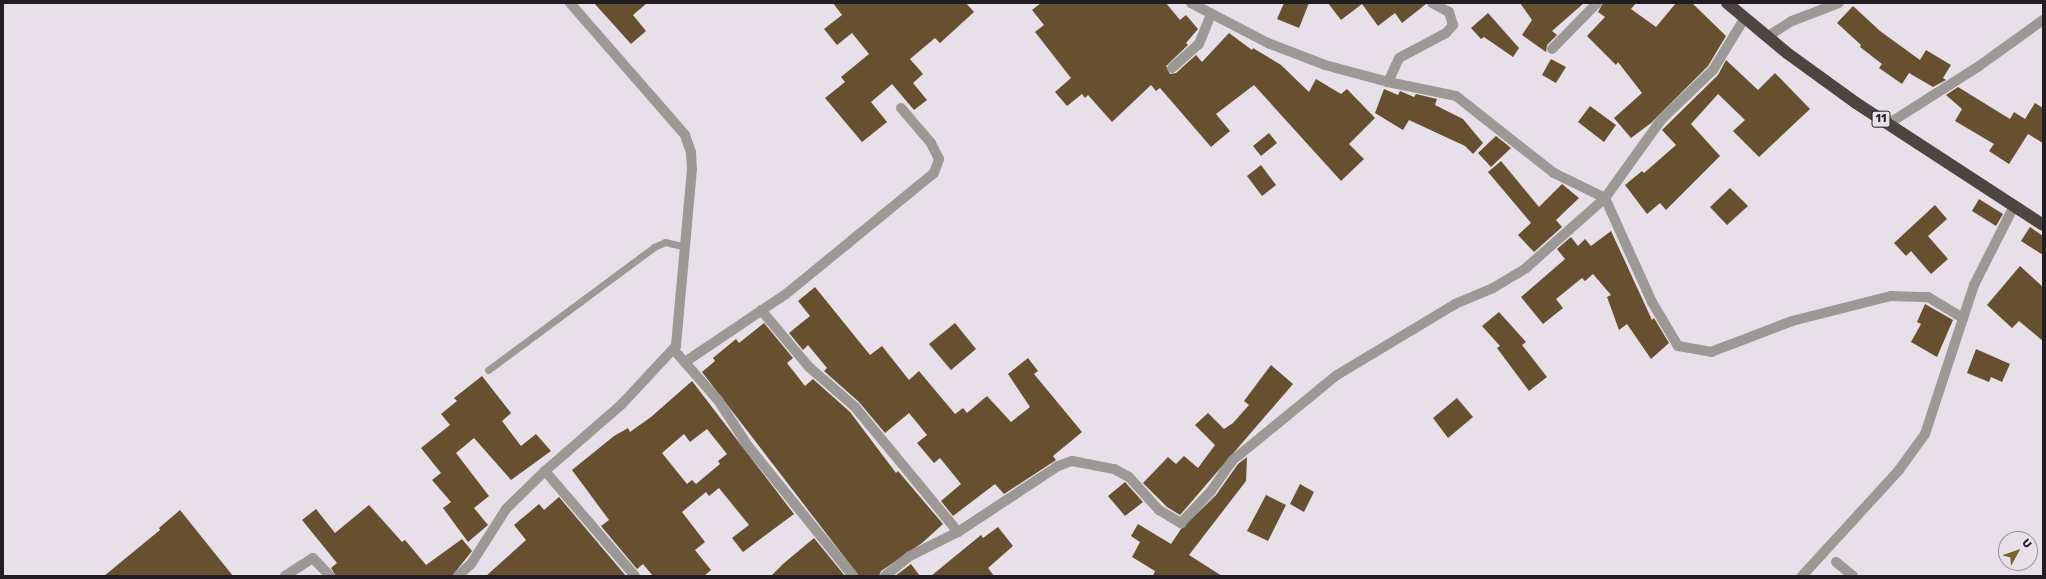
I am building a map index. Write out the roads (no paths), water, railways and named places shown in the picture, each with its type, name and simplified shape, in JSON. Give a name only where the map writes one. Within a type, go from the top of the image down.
[{"type":"highway","name":"11","points":[[1727,3],[1767,37],[1888,124],[2043,225]]},
{"type":"street","points":[[458,576],[471,564],[506,509],[545,471],[622,404],[674,350],[683,246],[692,169],[685,135],[570,3]]},
{"type":"street","points":[[1191,3],[1268,42],[1318,62],[1388,82],[1456,96],[1554,173],[1605,198],[1652,302],[1678,346],[1711,352],[1792,321],[1891,296],[1928,297],[1963,318]]},
{"type":"street","points":[[1388,82],[1399,58],[1446,34],[1453,25],[1449,12],[1432,3]]},
{"type":"street","points":[[1552,49],[1597,3]]},
{"type":"street","points":[[1767,37],[1792,21],[1839,3]]},
{"type":"street","points":[[1172,68],[1199,44],[1211,14]]},
{"type":"street","points":[[885,576],[910,556],[958,532],[1058,466],[1072,461],[1114,469],[1129,477],[1159,510],[1181,523],[1211,491],[1233,460],[1337,375],[1454,304],[1493,288],[1526,268],[1605,198],[1661,120],[1713,70],[1744,19]]},
{"type":"street","points":[[1888,124],[1980,66],[2043,20]]},
{"type":"street","points":[[685,362],[761,310],[934,173],[939,159],[931,142],[902,108]]},
{"type":"street","points":[[1802,576],[1899,470],[1925,434],[1974,285],[2014,206]]},
{"type":"street","points":[[761,310],[809,367],[855,407],[958,532]]},
{"type":"street","points":[[674,350],[853,576]]},
{"type":"street","points":[[545,471],[635,576]]},
{"type":"street","points":[[285,576],[313,558],[330,576]]},
{"type":"street","points":[[1836,562],[1854,576]]},
{"type":"lane","points":[[488,370],[654,247],[665,242],[683,246]]}]
